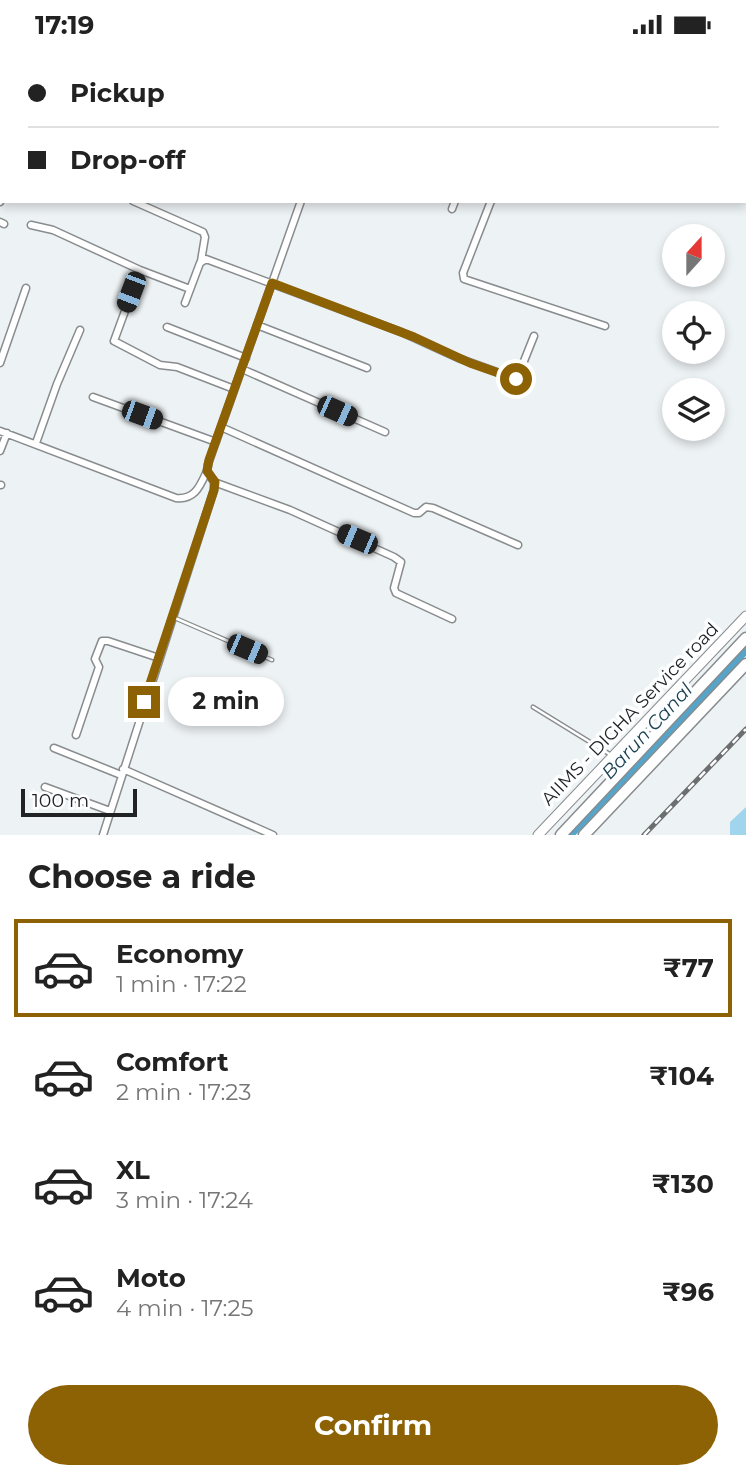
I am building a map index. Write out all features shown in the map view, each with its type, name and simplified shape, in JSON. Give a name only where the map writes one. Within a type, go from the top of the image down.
[{"type":"highway","points":[[561,835],[746,638]]},
{"type":"highway","points":[[584,835],[746,664]]},
{"type":"main road","name":"AIIMS - DIGHA Service road","points":[[538,835],[746,615]]},
{"type":"street","points":[[138,203],[204,232],[201,261],[185,303]]},
{"type":"street","points":[[0,451],[3,432],[176,498],[184,499],[193,495],[207,471],[300,203]]},
{"type":"street","points":[[452,209],[454,203]]},
{"type":"street","points":[[490,203],[463,273],[464,279],[605,326]]},
{"type":"street","points":[[32,225],[53,230],[140,270],[190,289]]},
{"type":"street","points":[[201,261],[208,259],[407,334],[448,354],[513,379],[518,376],[534,336]]},
{"type":"street","points":[[140,270],[114,341],[160,365],[177,367],[234,390]]},
{"type":"street","points":[[0,363],[26,288]]},
{"type":"street","points":[[257,325],[367,368]]},
{"type":"street","points":[[167,327],[246,358]]},
{"type":"street","points":[[36,443],[79,330]]},
{"type":"street","points":[[242,369],[385,432]]},
{"type":"street","points":[[93,397],[216,442]]},
{"type":"street","points":[[221,427],[414,513],[428,507],[433,508],[517,545]]},
{"type":"street","points":[[207,471],[215,482],[290,510],[398,559],[400,567],[394,588],[396,593],[452,619]]},
{"type":"street","points":[[103,835],[215,482]]},
{"type":"street","points":[[76,735],[99,668],[95,659],[102,641],[159,658]]},
{"type":"street","points":[[54,748],[122,772],[273,835]]},
{"type":"street","points":[[45,787],[110,811]]},
{"type":"lane","points":[[172,617],[272,660]]},
{"type":"lane","points":[[533,707],[612,756]]},
{"type":"shaded area","points":[[746,807],[746,835],[730,835],[730,822]]},
{"type":"waterway","name":"Barun Canal","points":[[570,835],[746,650]]},
{"type":"railway","points":[[644,835],[746,729]]},
{"type":"route","points":[[144,702],[214,490],[215,482],[207,471],[209,460],[272,283],[516,379]]}]
